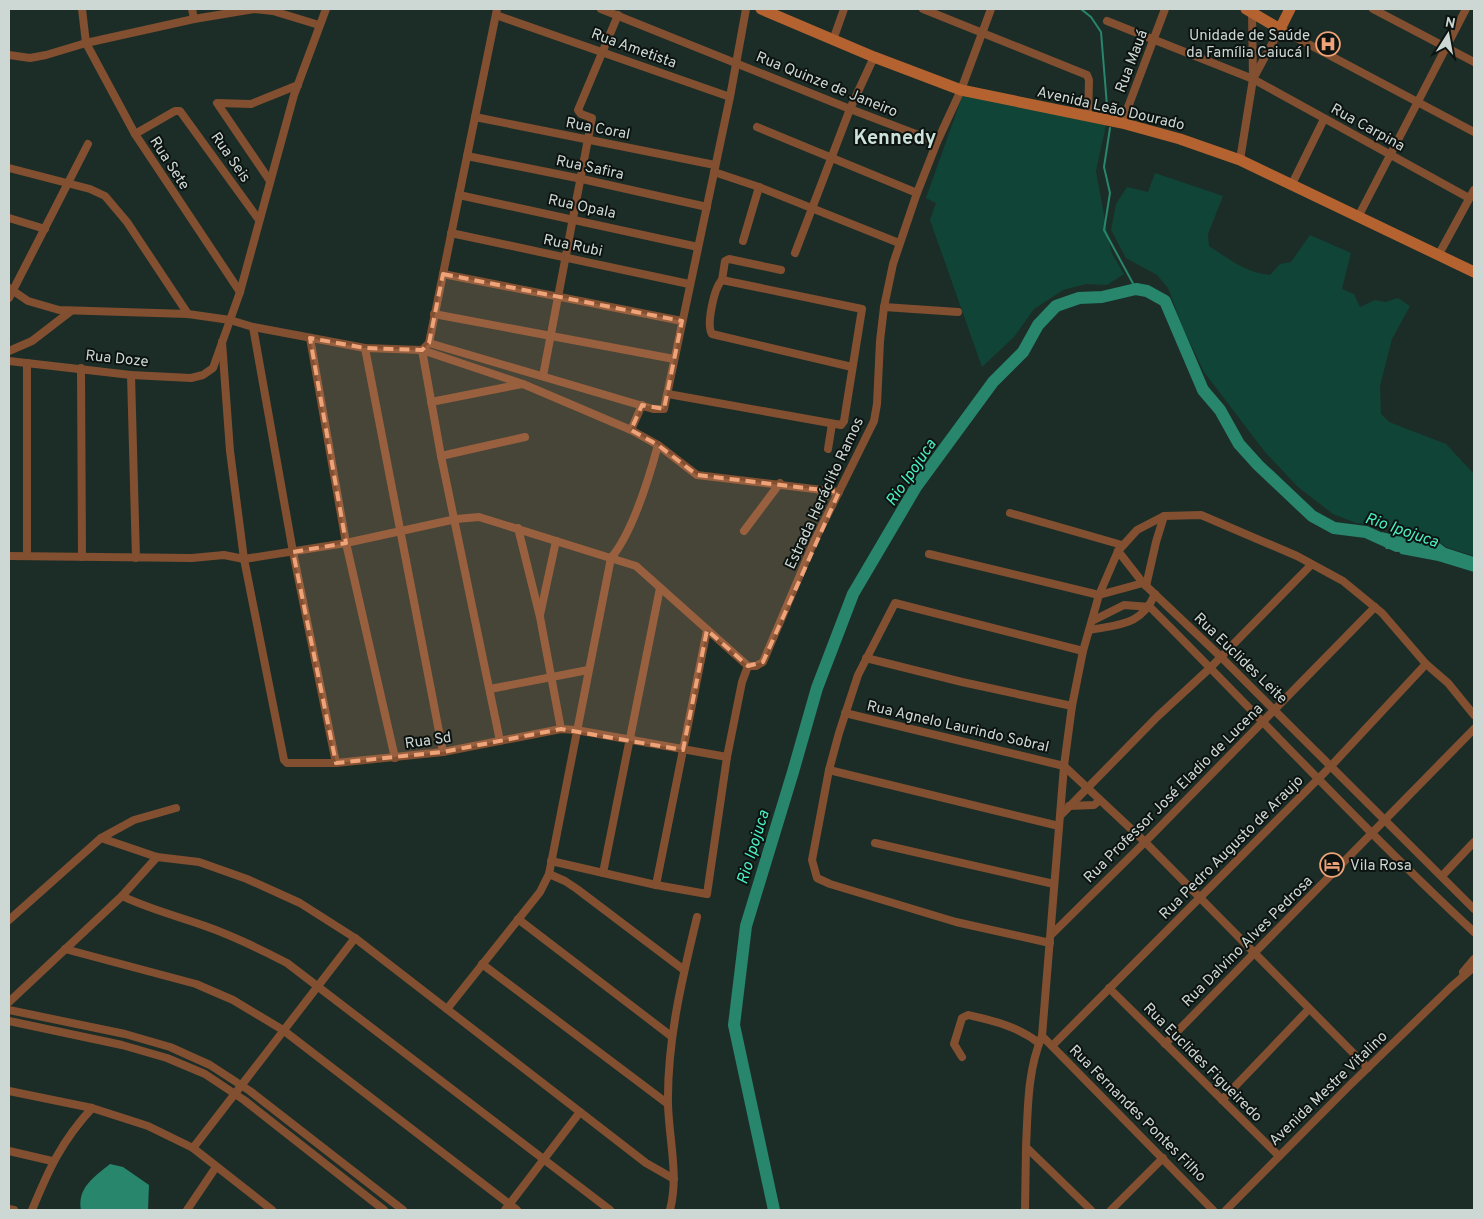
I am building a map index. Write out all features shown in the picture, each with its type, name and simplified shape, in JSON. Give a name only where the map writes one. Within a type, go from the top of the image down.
[{"type":"main road","name":"Avenida Leão Dourado","points":[[761,9],[832,40],[961,90],[1122,123],[1180,139],[1240,160],[1474,272]]},
{"type":"main road","points":[[1250,10],[1280,29],[1290,9]]},
{"type":"street","points":[[82,9],[86,43]]},
{"type":"street","points":[[192,9],[194,19]]},
{"type":"street","points":[[9,55],[30,58],[86,43],[194,19],[263,9],[319,25]]},
{"type":"street","points":[[244,559],[230,451],[222,342],[240,292],[298,85],[326,9]]},
{"type":"street","name":"Rua Quinze de Janeiro","points":[[601,9],[618,14],[850,109],[937,142]]},
{"type":"street","points":[[429,343],[653,409],[664,409],[730,97],[746,9]]},
{"type":"street","points":[[832,40],[844,9]]},
{"type":"street","points":[[923,9],[1081,72],[1089,80],[1088,116]]},
{"type":"street","name":"Estrada Heráclito Ramos","points":[[748,666],[756,666],[763,662],[838,492],[874,421],[884,307],[899,244],[917,193],[937,142],[961,90],[991,9]]},
{"type":"street","name":"Rua Mauá","points":[[1122,123],[1165,9]]},
{"type":"street","points":[[1373,9],[1474,62]]},
{"type":"street","points":[[1358,217],[1466,9]]},
{"type":"street","points":[[1240,160],[1253,79],[1250,10]]},
{"type":"street","points":[[422,350],[429,343],[496,12]]},
{"type":"street","name":"Rua Ametista","points":[[496,12],[730,97]]},
{"type":"street","points":[[543,376],[557,295],[582,179],[592,118],[581,114],[578,110],[618,14]]},
{"type":"street","name":"Rua Carpina","points":[[1107,21],[1253,79],[1390,156],[1470,198]]},
{"type":"street","points":[[1253,79],[1280,29],[1474,132]]},
{"type":"street","name":"Rua Sete","points":[[86,43],[135,134],[240,292]]},
{"type":"street","points":[[795,253],[850,109],[874,57]]},
{"type":"street","points":[[270,181],[217,103],[251,104],[298,85]]},
{"type":"street","name":"Rua Seis","points":[[135,134],[175,111],[180,111],[259,220]]},
{"type":"street","name":"Rua Coral","points":[[475,117],[714,168],[899,244]]},
{"type":"street","points":[[1292,184],[1324,118]]},
{"type":"street","points":[[756,127],[917,193]]},
{"type":"street","points":[[88,144],[45,229],[10,292],[42,307],[71,311],[188,314],[230,320],[253,327],[366,348],[422,350],[523,384],[631,430],[658,444],[697,474],[780,483],[838,492]]},
{"type":"street","name":"Rua Safira","points":[[467,156],[707,207]]},
{"type":"street","points":[[9,168],[97,192],[116,207],[188,314]]},
{"type":"street","points":[[743,241],[759,187]]},
{"type":"street","points":[[1439,254],[1474,190]]},
{"type":"street","name":"Rua Opala","points":[[459,195],[574,218],[698,247]]},
{"type":"street","points":[[9,218],[45,229]]},
{"type":"street","name":"Rua Rubi","points":[[451,233],[689,284]]},
{"type":"street","points":[[780,270],[729,259],[725,262],[722,280],[716,290],[710,328],[712,334],[852,367]]},
{"type":"street","points":[[443,274],[682,321]]},
{"type":"street","points":[[668,394],[832,424],[841,425],[844,421],[862,309],[722,280]]},
{"type":"street","points":[[884,307],[958,312]]},
{"type":"street","points":[[9,351],[32,341],[71,311]]},
{"type":"street","points":[[434,314],[550,334],[674,359]]},
{"type":"street","points":[[253,327],[293,552],[336,763]]},
{"type":"street","points":[[310,338],[346,543],[395,758]]},
{"type":"street","name":"Rua Doze","points":[[9,361],[131,375],[191,378],[209,372],[216,362],[222,342]]},
{"type":"street","points":[[366,348],[443,752]]},
{"type":"street","points":[[422,350],[441,456],[456,519],[500,741]]},
{"type":"street","points":[[26,363],[27,556]]},
{"type":"street","points":[[81,368],[82,557]]},
{"type":"street","points":[[131,375],[136,558]]},
{"type":"street","points":[[431,402],[523,384]]},
{"type":"street","points":[[631,430],[642,405]]},
{"type":"street","points":[[828,449],[832,424]]},
{"type":"street","points":[[441,456],[525,437]]},
{"type":"street","points":[[447,1009],[540,892],[549,874],[611,558],[624,538],[644,491],[658,444]]},
{"type":"street","points":[[744,530],[780,483]]},
{"type":"street","points":[[1010,513],[1120,548]]},
{"type":"street","points":[[1025,1210],[1030,1075],[1041,1040],[1052,934],[1054,884],[1064,766],[1072,706],[1099,595],[1120,548],[1137,530],[1164,516],[1201,515],[1287,552],[1343,581],[1375,607],[1426,664],[1448,683],[1474,715]]},
{"type":"street","points":[[929,554],[1099,595],[1145,584],[1164,516]]},
{"type":"street","points":[[9,556],[192,558],[224,555],[244,559],[346,543],[456,519],[479,517],[636,566],[748,666],[742,682],[727,757],[707,894],[656,885],[551,861]]},
{"type":"street","points":[[518,528],[540,617],[561,729]]},
{"type":"street","points":[[540,617],[556,541]]},
{"type":"street","name":"Rua Euclides Leite","points":[[1120,548],[1145,584],[1275,710],[1474,909]]},
{"type":"street","name":"Rua Sd","points":[[244,559],[284,760],[292,764],[336,763],[443,752],[561,729],[576,730],[727,757]]},
{"type":"street","points":[[1061,815],[1311,565]]},
{"type":"street","points":[[603,873],[660,588]]},
{"type":"street","points":[[1090,630],[1129,623],[1150,607],[1155,594]]},
{"type":"street","points":[[1050,943],[956,922],[837,886],[817,878],[812,860],[829,770],[858,675],[895,603],[1084,651]]},
{"type":"street","points":[[1092,621],[1124,605],[1132,604],[1150,607]]},
{"type":"street","name":"Rua Euclides Leite","points":[[1150,607],[1320,778],[1372,834],[1474,932]]},
{"type":"street","name":"Rua Professor José Eladio de Lucena","points":[[1052,934],[1146,842],[1375,607]]},
{"type":"street","points":[[656,885],[707,630]]},
{"type":"street","points":[[866,658],[962,682],[1072,706]]},
{"type":"street","name":"Rua Pedro Augusto de Araujo","points":[[1052,1046],[1320,778],[1426,664]]},
{"type":"street","points":[[490,689],[588,670]]},
{"type":"street","name":"Rua Agnelo Laurindo Sobral","points":[[846,714],[1064,766]]},
{"type":"street","name":"Rua Dalvino Alves Pedrosa","points":[[1165,1044],[1254,950],[1386,820],[1474,729]]},
{"type":"street","points":[[1064,766],[1088,787],[1099,801],[1146,842],[1368,1068]]},
{"type":"street","points":[[829,770],[1059,826]]},
{"type":"street","points":[[1069,806],[1094,805],[1099,801]]},
{"type":"street","points":[[9,920],[101,838],[134,820],[176,808]]},
{"type":"street","points":[[101,838],[157,857],[199,862],[247,879],[300,903],[355,938],[646,1163],[674,1179]]},
{"type":"street","points":[[1442,876],[1474,842]]},
{"type":"street","points":[[875,843],[1054,884]]},
{"type":"street","points":[[9,1002],[122,896],[157,857]]},
{"type":"street","points":[[549,874],[565,880],[684,970]]},
{"type":"street","points":[[122,896],[144,907],[207,926],[287,963],[610,1210]]},
{"type":"street","points":[[670,1210],[674,1195],[668,1104],[672,1036],[684,970],[697,917]]},
{"type":"street","points":[[518,919],[672,1036]]},
{"type":"street","points":[[193,1148],[355,938]]},
{"type":"street","points":[[65,949],[196,984],[233,1000],[283,1030],[507,1208],[517,1210]]},
{"type":"street","name":"Avenida Mestre Vitalino","points":[[1450,987],[1474,958]]},
{"type":"street","points":[[482,964],[668,1104]]},
{"type":"street","name":"Avenida Mestre Vitalino","points":[[1226,1210],[1278,1155],[1450,987],[1474,967]]},
{"type":"street","name":"Rua Euclides Figueiredo","points":[[1109,988],[1278,1155]]},
{"type":"street","points":[[1222,1100],[1308,1009]]},
{"type":"street","points":[[9,1010],[125,1034],[190,1055],[210,1065],[241,1084],[403,1210]]},
{"type":"street","name":"Rua Fernandes Pontes Filho","points":[[962,1057],[954,1044],[962,1018],[968,1015],[1010,1025],[1052,1046],[1213,1210]]},
{"type":"street","points":[[9,1021],[122,1045],[186,1065],[205,1074],[234,1093],[384,1210]]},
{"type":"street","points":[[122,1045],[125,1034]]},
{"type":"street","points":[[9,1091],[92,1108],[148,1126],[193,1148],[272,1210]]},
{"type":"street","points":[[32,1210],[52,1161],[92,1108]]},
{"type":"street","points":[[507,1208],[580,1112]]},
{"type":"street","points":[[1026,1147],[1092,1210]]},
{"type":"street","points":[[9,1151],[52,1161]]},
{"type":"street","points":[[1111,1210],[1163,1158]]},
{"type":"street","points":[[187,1210],[216,1167]]},
{"type":"street","points":[[9,1209],[14,1210]]},
{"type":"highlighted area","points":[[443,274],[682,321],[664,409],[642,405],[631,430],[658,445],[697,475],[839,492],[763,662],[748,666],[707,630],[683,750],[561,729],[443,752],[336,763],[293,552],[346,543],[310,338],[365,348],[422,350],[429,343]]},
{"type":"shaded area","points":[[963,94],[1106,125],[1096,171],[1112,254],[1124,274],[1107,285],[1086,284],[1063,290],[1034,309],[1014,337],[982,367],[930,220],[936,203],[926,198]]},
{"type":"shaded area","points":[[1155,173],[1223,196],[1208,234],[1209,246],[1238,265],[1261,274],[1270,275],[1280,264],[1291,262],[1310,235],[1351,253],[1342,289],[1354,294],[1360,307],[1375,300],[1385,302],[1398,298],[1410,306],[1392,339],[1380,386],[1381,414],[1389,422],[1446,444],[1474,474],[1474,556],[1446,547],[1438,541],[1423,540],[1418,533],[1413,538],[1401,535],[1398,530],[1400,528],[1356,523],[1333,514],[1298,487],[1265,452],[1204,372],[1182,326],[1168,288],[1157,275],[1126,258],[1111,230],[1116,204],[1127,187],[1148,192]]},
{"type":"shaded area","name":"Rio Ipojuca","points":[[1382,532],[1418,541],[1438,542],[1446,548],[1474,557],[1474,572],[1438,561],[1401,554],[1396,549],[1386,549],[1383,543]]},
{"type":"shaded area","points":[[110,1164],[123,1167],[149,1185],[148,1210],[81,1210],[80,1202],[84,1189],[93,1178]]},
{"type":"waterway","points":[[1081,9],[1091,17],[1101,32],[1107,106]]},
{"type":"waterway","points":[[1110,128],[1104,167],[1110,193],[1104,230],[1136,289]]},
{"type":"waterway","name":"Rio Ipojuca","points":[[774,1210],[734,1025],[746,926],[817,688],[853,594],[916,487],[993,382],[1023,352],[1038,325],[1056,306],[1079,298],[1102,297],[1136,289],[1147,291],[1165,301],[1203,390],[1220,410],[1239,444],[1258,465],[1312,516],[1334,528],[1366,532],[1397,546]]},
{"type":"place","name":"Unidade de Saúde da Família Caiucá I","points":[[1328,44]]},
{"type":"place","name":"Vila Rosa","points":[[1332,865]]},
{"type":"district","name":"Kennedy","points":[[895,137]]}]
